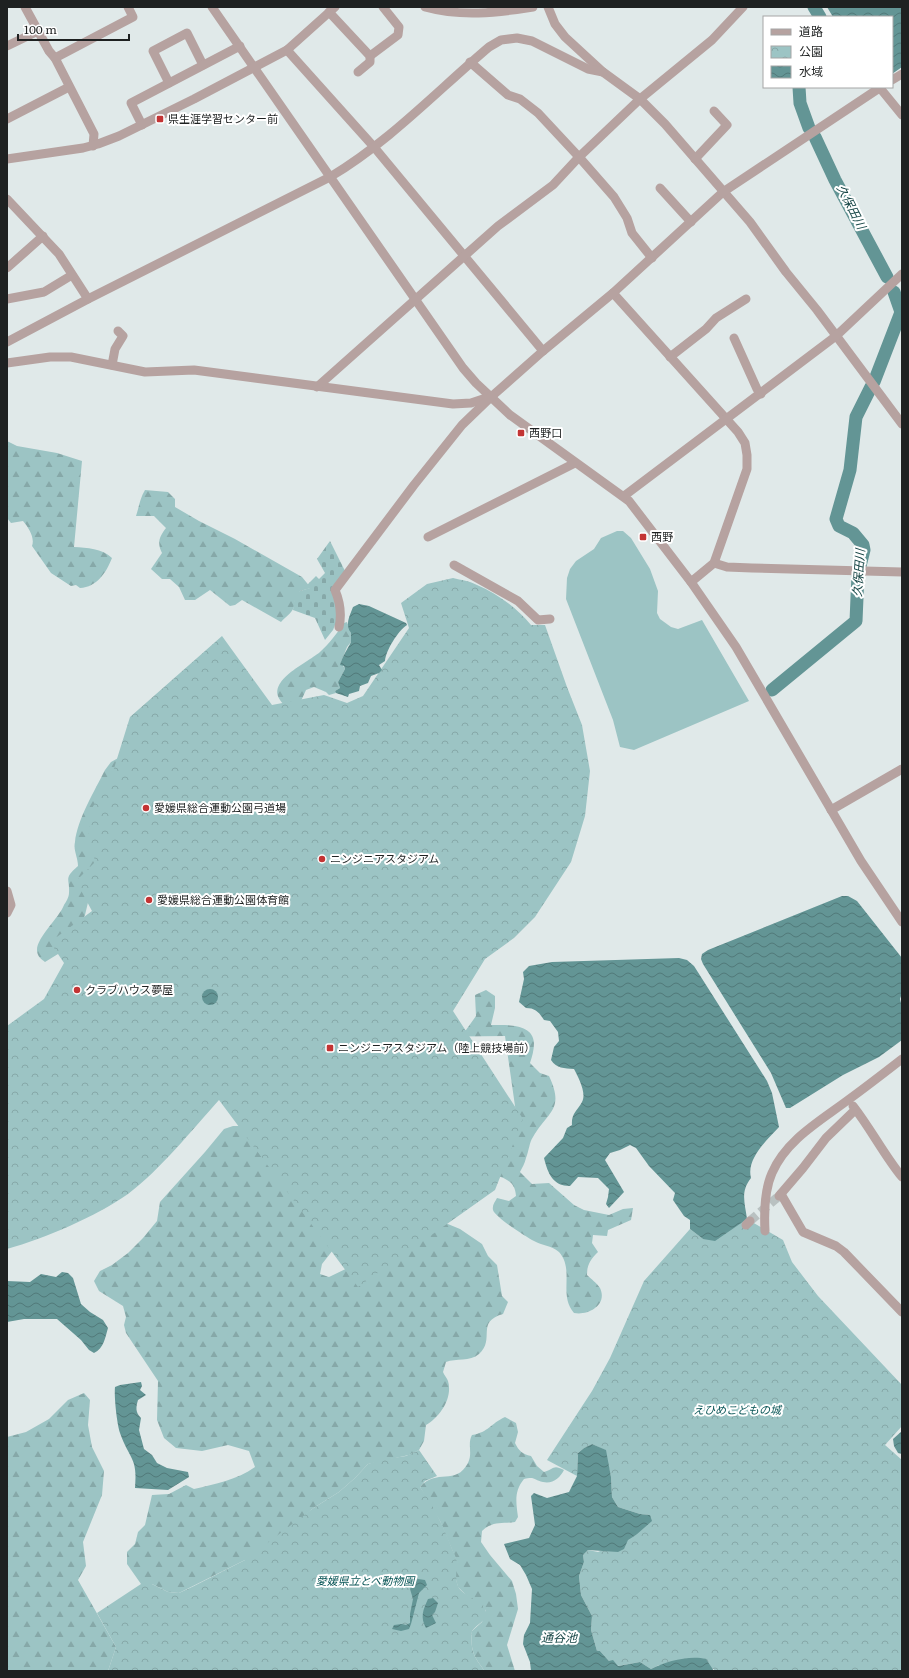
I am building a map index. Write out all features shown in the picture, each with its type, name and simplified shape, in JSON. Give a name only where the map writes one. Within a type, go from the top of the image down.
[{"type":"street","points":[[25,7],[94,134],[93,146]]},
{"type":"street","points":[[54,58],[133,17],[128,7]]},
{"type":"street","points":[[212,7],[463,368],[490,397],[510,415],[626,499],[691,582],[736,647],[860,861],[902,922]]},
{"type":"street","points":[[370,56],[398,35],[399,27],[382,7]]},
{"type":"street","points":[[425,7],[442,12],[477,14],[533,7]]},
{"type":"street","points":[[548,7],[555,24],[565,37],[603,72],[640,99],[750,222],[786,272],[817,310],[902,424]]},
{"type":"street","points":[[317,386],[498,226],[553,185],[579,157],[640,99],[712,40],[743,7]]},
{"type":"street","points":[[7,159],[93,146],[106,142],[142,125],[286,50],[332,10],[370,56],[370,62],[358,72]]},
{"type":"street","points":[[7,46],[38,31]]},
{"type":"street","points":[[169,83],[153,51],[187,34],[203,65]]},
{"type":"street","points":[[7,342],[88,299],[330,177],[356,161],[374,147],[470,62],[489,47],[502,40],[517,38],[532,41],[588,69],[603,72]]},
{"type":"street","points":[[142,125],[130,103],[240,46]]},
{"type":"street","points":[[286,50],[374,147],[543,351]]},
{"type":"street","points":[[470,62],[508,95],[520,99],[538,113],[579,157],[614,197],[627,218],[632,233],[652,258]]},
{"type":"street","points":[[893,79],[902,74]]},
{"type":"street","points":[[7,119],[69,87]]},
{"type":"street","points":[[339,627],[341,618],[339,600],[335,590],[414,485],[462,425],[490,397],[613,293],[723,192],[879,88]]},
{"type":"street","points":[[882,88],[902,114]]},
{"type":"street","points":[[695,159],[727,126],[714,110]]},
{"type":"street","points":[[660,188],[691,222]]},
{"type":"street","points":[[7,199],[11,210],[42,236],[59,254],[88,299]]},
{"type":"street","points":[[7,268],[42,236]]},
{"type":"street","points":[[626,499],[668,464],[836,336],[902,274]]},
{"type":"street","points":[[7,299],[44,292],[72,275]]},
{"type":"street","points":[[613,293],[727,420],[745,443],[748,455],[747,469],[714,563],[691,582]]},
{"type":"street","points":[[670,357],[706,329],[716,318],[746,299]]},
{"type":"street","points":[[112,365],[115,349],[123,336]]},
{"type":"street","points":[[734,338],[757,389],[761,394]]},
{"type":"street","points":[[7,363],[50,357],[71,357],[145,372],[194,370],[453,404],[471,403],[490,397]]},
{"type":"street","points":[[428,537],[575,463]]},
{"type":"street","points":[[714,563],[727,567],[902,572]]},
{"type":"street","points":[[454,565],[518,601],[538,620],[550,619]]},
{"type":"street","points":[[831,810],[902,769]]},
{"type":"street","points":[[7,891],[11,905],[7,913]]},
{"type":"street","points":[[765,1231],[764,1216],[768,1184],[777,1163],[805,1132],[902,1059]]},
{"type":"street","points":[[848,1100],[862,1117],[890,1162],[902,1177]]},
{"type":"street","points":[[855,1110],[826,1138],[780,1195],[802,1232],[836,1246],[844,1252],[902,1312]]},
{"type":"green space","points":[[7,441],[17,446],[57,453],[82,461],[74,547],[99,550],[112,558],[104,574],[96,582],[80,588],[76,585],[71,586],[51,573],[32,546],[32,536],[23,521],[11,523],[7,518]]},
{"type":"green space","points":[[145,490],[168,492],[175,499],[175,507],[302,577],[311,588],[300,591],[294,602],[294,608],[281,622],[242,600],[235,605],[230,606],[210,590],[195,600],[185,600],[179,587],[170,579],[162,579],[151,569],[162,553],[160,540],[166,528],[154,516],[136,516]]},
{"type":"green space","points":[[617,531],[623,531],[631,538],[650,569],[658,591],[657,613],[660,619],[671,627],[678,629],[702,620],[749,701],[634,750],[620,747],[613,720],[566,599],[567,578],[570,569],[576,561],[594,549],[601,538]]},
{"type":"green space","points":[[330,541],[345,571],[333,588],[338,605],[337,624],[325,640],[315,618],[293,610],[295,594],[310,588],[307,585],[316,576],[319,579],[325,573],[317,559]]},
{"type":"green space","points":[[453,578],[471,582],[507,602],[531,625],[545,625],[582,725],[590,771],[585,816],[571,862],[535,917],[514,938],[485,959],[453,1011],[523,1119],[495,1190],[358,1287],[219,1100],[164,1162],[128,1194],[101,1211],[70,1226],[38,1239],[7,1249],[7,1026],[44,999],[64,963],[50,942],[92,911],[76,881],[96,861],[87,847],[92,808],[111,778],[130,717],[222,636],[272,705],[324,695],[347,703],[363,696],[409,628],[401,603],[427,584]]},
{"type":"green space","points":[[347,622],[351,633],[351,642],[347,647],[341,662],[345,669],[338,682],[340,688],[335,691],[336,693],[329,695],[326,692],[314,687],[306,690],[301,701],[286,706],[279,698],[278,690],[281,682],[287,675],[320,652],[330,642],[344,623]]},
{"type":"green space","points":[[120,757],[106,859],[91,890],[85,915],[77,934],[58,947],[58,954],[45,962],[38,954],[38,945],[44,933],[61,910],[68,896],[69,876],[78,866],[75,845],[76,833],[79,824],[105,770],[111,762]]},
{"type":"green space","points":[[486,990],[495,996],[495,1008],[491,1025],[518,1026],[529,1032],[534,1043],[530,1063],[540,1073],[549,1076],[554,1087],[555,1103],[553,1110],[532,1139],[525,1162],[520,1172],[532,1184],[549,1183],[574,1205],[584,1210],[609,1215],[623,1209],[633,1208],[631,1220],[608,1230],[607,1236],[593,1235],[592,1243],[598,1252],[590,1262],[587,1275],[600,1288],[602,1294],[599,1304],[595,1308],[585,1313],[574,1313],[569,1306],[566,1291],[566,1267],[564,1259],[559,1252],[553,1248],[537,1243],[524,1235],[505,1222],[493,1210],[493,1205],[497,1198],[509,1201],[516,1196],[514,1187],[510,1182],[495,1175],[516,1113],[505,1036],[414,1037],[466,1030],[476,1016],[475,995]]},
{"type":"green space","points":[[233,1126],[243,1126],[333,1250],[322,1264],[320,1274],[329,1277],[443,1222],[460,1229],[482,1244],[488,1256],[497,1265],[502,1296],[508,1302],[503,1314],[495,1317],[490,1322],[488,1326],[486,1343],[479,1354],[467,1359],[446,1362],[443,1372],[448,1381],[449,1394],[440,1412],[431,1422],[426,1425],[424,1441],[419,1450],[409,1455],[368,1464],[339,1492],[312,1509],[254,1562],[245,1560],[179,1593],[168,1592],[152,1584],[141,1584],[127,1564],[127,1552],[135,1544],[138,1532],[145,1525],[152,1495],[169,1494],[186,1485],[194,1489],[218,1483],[241,1475],[255,1467],[249,1451],[228,1445],[202,1451],[176,1448],[164,1438],[157,1420],[158,1381],[126,1333],[124,1325],[126,1317],[123,1306],[99,1291],[94,1281],[100,1271],[112,1265],[128,1253],[143,1238],[157,1221],[160,1202],[224,1129]]},
{"type":"green space","name":"えひめこどもの城","points":[[747,1219],[783,1240],[792,1262],[818,1296],[902,1385],[902,1426],[885,1445],[902,1460],[902,1671],[714,1671],[714,1669],[659,1665],[651,1669],[640,1662],[617,1666],[609,1661],[600,1651],[597,1651],[591,1630],[592,1616],[581,1595],[579,1576],[584,1562],[583,1555],[588,1550],[598,1552],[636,1535],[650,1515],[640,1514],[618,1507],[612,1497],[611,1477],[605,1450],[592,1444],[578,1453],[577,1476],[547,1460],[592,1391],[610,1358],[644,1281],[690,1229],[703,1239]]},
{"type":"green space","points":[[84,1393],[90,1400],[88,1425],[92,1447],[104,1471],[102,1495],[83,1542],[86,1566],[78,1580],[116,1647],[108,1671],[7,1671],[7,1437],[26,1432],[49,1419],[68,1400]]},
{"type":"green space","points":[[505,1417],[516,1423],[518,1432],[515,1443],[521,1452],[531,1456],[537,1466],[544,1472],[555,1467],[564,1470],[558,1478],[550,1482],[543,1482],[532,1478],[524,1479],[517,1492],[516,1502],[518,1517],[515,1522],[493,1524],[482,1531],[481,1542],[512,1581],[518,1609],[507,1645],[515,1671],[484,1671],[474,1653],[472,1646],[472,1631],[482,1622],[486,1611],[483,1606],[466,1595],[458,1587],[455,1576],[456,1559],[440,1521],[420,1487],[426,1481],[433,1478],[452,1476],[463,1470],[468,1463],[470,1456],[470,1442],[472,1435],[486,1430]]},
{"type":"green space","name":"愛媛県立とべ動物園","points":[[419,1450],[437,1476],[425,1481],[420,1487],[436,1513],[456,1558],[456,1579],[458,1586],[460,1590],[478,1601],[485,1608],[485,1618],[472,1631],[472,1646],[474,1653],[484,1671],[108,1671],[116,1647],[97,1613],[141,1584],[152,1584],[168,1592],[179,1593],[194,1586],[245,1560],[312,1509],[339,1492],[368,1464],[380,1460],[406,1456]]},
{"type":"water","points":[[827,7],[902,7],[902,67],[893,73],[893,16],[832,16]]},
{"type":"water","points":[[359,604],[369,606],[406,623],[407,625],[393,641],[385,661],[379,665],[382,670],[371,676],[368,683],[360,686],[359,691],[349,694],[348,697],[336,693],[335,691],[340,688],[338,682],[345,669],[344,666],[340,665],[351,642],[351,633],[348,627],[349,618],[353,607]]},
{"type":"water","points":[[842,896],[848,896],[857,901],[902,958],[902,993],[900,999],[902,1007],[902,1040],[879,1057],[843,1075],[790,1108],[786,1108],[771,1073],[703,964],[701,959],[702,954],[708,950]]},
{"type":"water","points":[[679,958],[687,960],[694,966],[767,1081],[772,1093],[779,1127],[754,1157],[750,1171],[751,1178],[745,1188],[744,1193],[747,1219],[715,1241],[703,1239],[690,1229],[690,1220],[684,1216],[673,1200],[675,1193],[649,1166],[636,1148],[630,1145],[610,1153],[605,1160],[624,1192],[609,1208],[606,1204],[609,1189],[598,1178],[578,1177],[570,1186],[559,1184],[552,1178],[547,1169],[544,1158],[563,1138],[567,1128],[572,1125],[573,1115],[582,1102],[583,1090],[574,1069],[558,1067],[551,1060],[554,1047],[559,1041],[558,1032],[550,1021],[544,1020],[536,1011],[526,1008],[519,1002],[524,979],[523,972],[529,966],[552,962]]},
{"type":"water","points":[[207,989],[213,989],[218,994],[216,1003],[213,1005],[207,1005],[202,1000],[202,994]]},
{"type":"water","points":[[62,1272],[68,1273],[73,1278],[81,1304],[103,1320],[108,1328],[102,1346],[94,1353],[57,1319],[24,1319],[7,1322],[7,1281],[30,1282],[41,1274],[56,1277]]},
{"type":"water","points":[[141,1382],[142,1386],[140,1390],[146,1395],[138,1400],[136,1409],[141,1418],[139,1430],[144,1449],[152,1455],[157,1463],[167,1468],[188,1472],[189,1477],[168,1490],[135,1488],[136,1478],[134,1464],[123,1442],[119,1429],[115,1404],[115,1387]]},
{"type":"water","points":[[902,1431],[902,1454],[898,1453],[894,1446],[893,1439]]},
{"type":"water","name":"通谷池","points":[[592,1444],[606,1450],[611,1477],[612,1497],[618,1507],[640,1514],[650,1515],[652,1521],[628,1540],[624,1549],[618,1552],[588,1550],[583,1555],[584,1562],[579,1576],[581,1595],[592,1616],[591,1630],[597,1651],[600,1651],[609,1661],[613,1660],[618,1666],[640,1662],[651,1669],[686,1658],[700,1658],[706,1659],[714,1671],[531,1671],[530,1662],[523,1644],[524,1635],[530,1623],[532,1589],[520,1565],[510,1559],[504,1544],[529,1538],[535,1525],[531,1496],[534,1493],[547,1498],[569,1492],[577,1476],[578,1453]]},
{"type":"water","points":[[418,1579],[425,1580],[427,1585],[419,1593],[409,1629],[401,1631],[392,1629],[394,1625],[406,1625],[410,1623],[413,1599],[410,1589],[413,1582]]},
{"type":"water","points":[[433,1598],[438,1603],[435,1612],[432,1615],[436,1623],[426,1628],[423,1620],[424,1610],[428,1599]]},
{"type":"waterway","name":"久保田川","points":[[814,7],[819,16]]},
{"type":"waterway","name":"久保田川","points":[[799,88],[800,103],[809,128]]},
{"type":"waterway","name":"久保田川","points":[[815,137],[835,180],[887,277]]},
{"type":"waterway","name":"久保田川","points":[[874,382],[901,312],[894,292]]},
{"type":"waterway","name":"久保田川","points":[[772,690],[856,621],[858,574],[864,550],[863,545],[853,533],[839,526],[836,519],[850,470],[856,417],[871,387]]},
{"type":"tunnel","points":[[750,1221],[779,1196]]},
{"type":"place","name":"県生涯学習センター前","points":[[160,119]]},
{"type":"place","name":"西野口","points":[[521,433]]},
{"type":"place","name":"西野","points":[[643,537]]},
{"type":"place","name":"愛媛県総合運動公園弓道場","points":[[146,808]]},
{"type":"place","name":"ニンジニアスタジアム","points":[[322,859]]},
{"type":"place","name":"愛媛県総合運動公園体育館","points":[[149,900]]},
{"type":"place","name":"クラブハウス夢屋","points":[[77,990]]},
{"type":"place","name":"ニンジニアスタジアム（陸上競技場前）","points":[[330,1048]]}]
